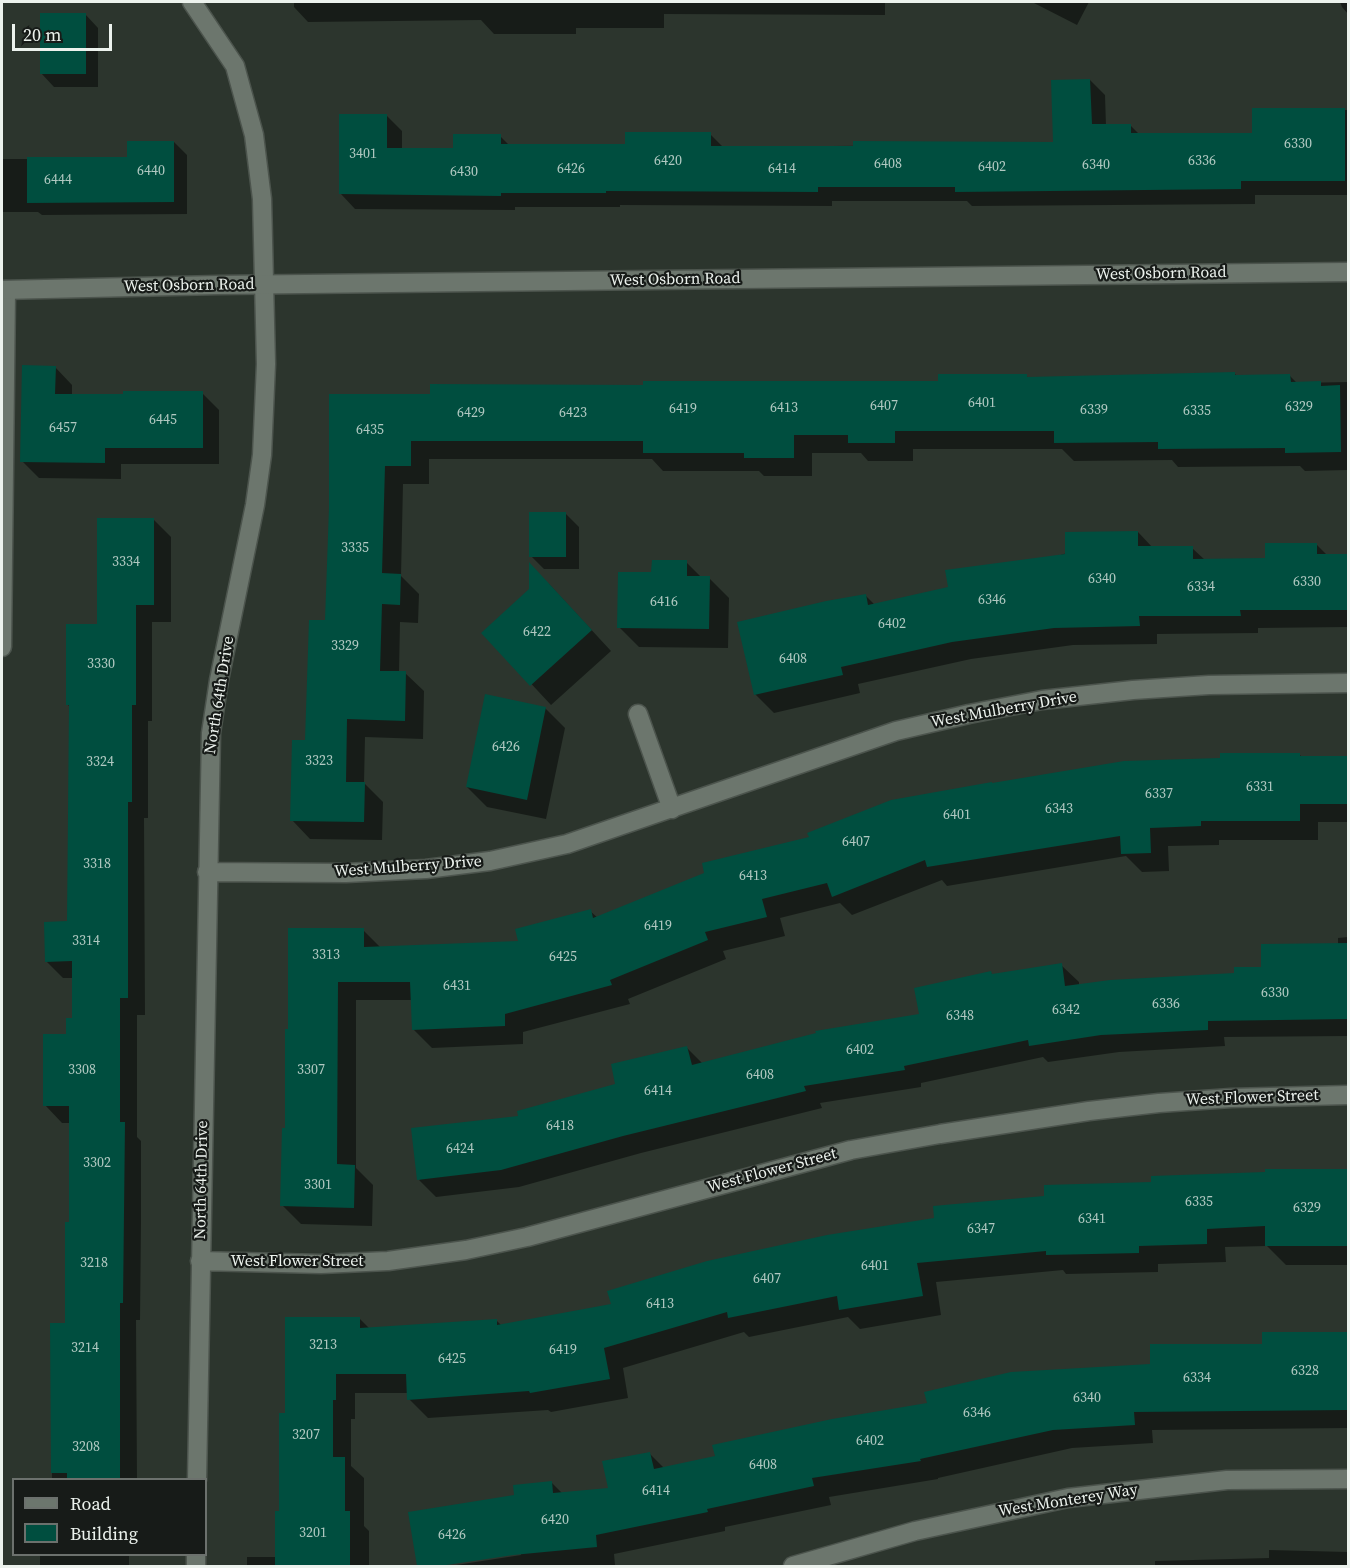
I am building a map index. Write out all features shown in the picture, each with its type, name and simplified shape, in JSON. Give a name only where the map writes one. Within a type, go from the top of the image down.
[{"type":"street","name":"North 64th Drive","points":[[192,2],[235,66],[254,135],[262,199],[266,364],[262,455],[251,525],[219,680],[211,734],[197,1478]]},
{"type":"street","name":"West Osborn Road","points":[[4,290],[1348,272]]},
{"type":"street","points":[[2,647],[4,290]]},
{"type":"street","name":"West Mulberry Drive","points":[[207,872],[346,873],[426,869],[490,861],[567,844],[896,731],[1042,700],[1176,687],[1348,683]]},
{"type":"street","points":[[638,714],[672,809]]},
{"type":"street","name":"West Flower Street","points":[[200,1261],[332,1264],[388,1261],[466,1250],[528,1237],[841,1152],[929,1136],[1089,1111],[1159,1103],[1231,1098],[1348,1095]]},
{"type":"street","name":"West Monterey Way","points":[[793,1566],[915,1531],[1068,1498],[1227,1479],[1348,1479]]},
{"type":"building","points":[[40,13],[86,13],[86,74],[40,74]]},
{"type":"building","points":[[1090,79],[1092,124],[1131,124],[1131,133],[1252,133],[1252,108],[1345,108],[1345,181],[1241,181],[1241,189],[955,192],[955,187],[818,187],[818,192],[606,191],[606,193],[501,193],[501,196],[339,194],[339,114],[387,114],[387,148],[453,148],[453,134],[501,134],[501,144],[625,144],[625,132],[711,132],[711,146],[853,146],[853,141],[1053,142],[1051,80]]},
{"type":"building","points":[[127,141],[174,141],[174,202],[27,203],[27,157],[127,157]]},
{"type":"building","points":[[22,365],[56,366],[55,394],[203,391],[203,448],[105,448],[105,463],[20,462]]},
{"type":"building","points":[[1235,372],[1235,375],[1290,374],[1291,382],[1321,381],[1321,386],[1340,385],[1341,452],[1285,453],[1285,448],[1158,449],[1158,442],[1054,443],[1054,431],[895,431],[895,443],[848,443],[848,435],[794,435],[794,458],[744,458],[744,453],[643,453],[643,441],[411,441],[411,466],[385,466],[382,573],[401,574],[400,605],[382,604],[380,671],[406,671],[405,721],[347,719],[346,782],[365,782],[364,822],[290,821],[292,740],[305,740],[309,620],[325,620],[329,508],[329,394],[430,394],[430,384],[643,385],[643,381],[938,381],[938,374],[1027,374],[1027,377]]},
{"type":"building","points":[[529,512],[566,512],[566,557],[529,557]]},
{"type":"building","points":[[97,518],[154,518],[154,605],[136,605],[136,705],[132,705],[132,802],[128,802],[128,998],[120,998],[120,1122],[125,1122],[123,1303],[120,1303],[120,1478],[67,1478],[67,1473],[51,1473],[50,1323],[65,1323],[65,1222],[69,1222],[69,1106],[43,1106],[43,1034],[66,1034],[66,1018],[72,1018],[72,961],[45,962],[44,922],[67,921],[69,705],[66,705],[66,624],[97,624]]},
{"type":"building","points":[[1138,531],[1138,546],[1193,546],[1193,559],[1265,558],[1265,543],[1317,543],[1317,554],[1348,554],[1348,610],[1240,610],[1241,616],[1139,616],[1140,626],[1054,628],[952,642],[841,667],[843,675],[754,695],[737,622],[866,594],[868,605],[948,587],[945,570],[1065,554],[1065,532]]},
{"type":"building","points":[[652,560],[687,560],[687,576],[710,576],[709,629],[617,628],[618,572],[651,572]]},
{"type":"building","points":[[529,562],[592,630],[530,686],[481,633],[529,589]]},
{"type":"building","points":[[485,694],[546,707],[527,800],[466,787]]},
{"type":"building","points":[[1220,753],[1300,753],[1300,756],[1348,756],[1348,804],[1300,804],[1300,821],[1201,821],[1201,826],[1150,828],[1151,853],[1121,854],[1120,836],[927,867],[925,860],[832,897],[827,883],[762,899],[767,917],[705,932],[708,940],[610,980],[612,985],[505,1014],[505,1026],[412,1030],[410,982],[338,982],[337,1164],[355,1165],[354,1208],[280,1206],[282,1128],[285,1128],[285,1029],[288,1029],[288,928],[364,928],[364,947],[518,941],[515,929],[591,909],[593,918],[704,873],[702,863],[809,837],[807,833],[891,800],[1124,761],[1220,758]]},
{"type":"building","points":[[1348,943],[1348,1019],[1208,1021],[1208,1030],[1101,1035],[1029,1046],[1028,1040],[904,1066],[905,1070],[804,1086],[806,1091],[623,1136],[501,1170],[417,1180],[411,1128],[518,1116],[517,1111],[615,1084],[611,1064],[687,1046],[692,1065],[816,1033],[815,1031],[919,1014],[914,988],[991,971],[992,974],[1062,963],[1065,986],[1110,980],[1234,973],[1234,967],[1261,967],[1261,944]]},
{"type":"building","points":[[1265,1169],[1348,1169],[1348,1246],[1265,1246],[1265,1226],[1207,1229],[1207,1244],[1139,1246],[1139,1253],[1046,1255],[1046,1251],[917,1263],[923,1296],[839,1310],[837,1296],[728,1318],[727,1312],[604,1348],[610,1379],[530,1393],[529,1391],[407,1400],[406,1374],[336,1374],[336,1400],[333,1400],[333,1457],[345,1457],[345,1511],[350,1511],[350,1566],[275,1566],[275,1511],[279,1511],[279,1413],[285,1413],[285,1317],[360,1317],[360,1328],[497,1319],[497,1325],[611,1304],[607,1291],[707,1261],[827,1235],[934,1218],[933,1206],[1044,1196],[1044,1185],[1151,1182],[1151,1176],[1265,1172]]},
{"type":"building","points":[[1262,1332],[1348,1332],[1348,1410],[1134,1412],[1135,1425],[1053,1430],[920,1459],[921,1461],[812,1478],[814,1486],[707,1509],[708,1512],[596,1535],[597,1547],[513,1555],[440,1566],[417,1566],[408,1512],[514,1495],[513,1485],[552,1481],[553,1493],[608,1488],[602,1461],[650,1452],[654,1469],[715,1456],[712,1445],[832,1419],[927,1403],[924,1392],[1011,1372],[1150,1364],[1150,1344],[1262,1344]]}]
